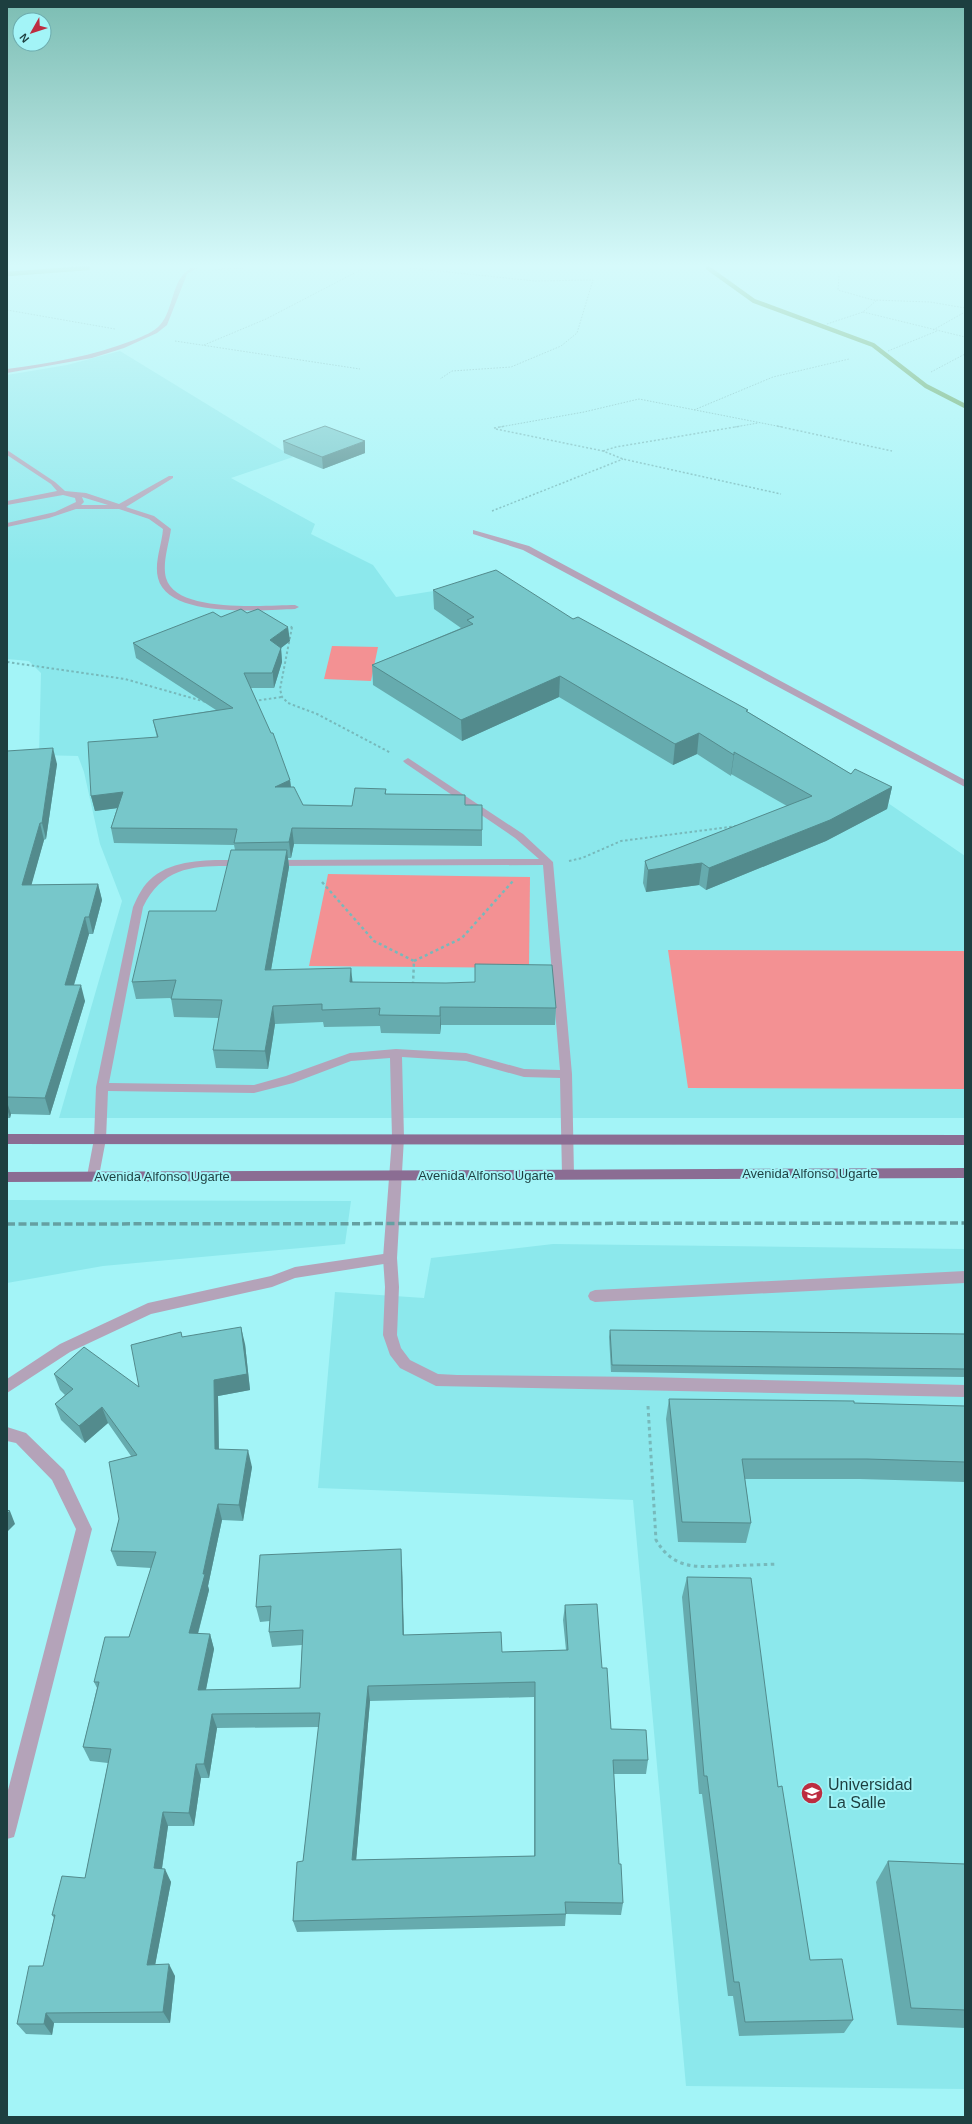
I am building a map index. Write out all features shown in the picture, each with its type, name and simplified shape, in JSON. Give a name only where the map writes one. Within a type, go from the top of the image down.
[{"type":"main road","points":[[7,1139],[566,1138],[965,1140]]},
{"type":"main road","name":"Avenida Alfonso Ugarte","points":[[7,1176],[396,1176],[965,1173]]},
{"type":"street","points":[[7,371],[35,367]]},
{"type":"street","points":[[7,452],[52,483],[63,493],[78,497],[80,502],[77,507]]},
{"type":"street","points":[[7,525],[66,512],[77,507],[120,507],[171,477]]},
{"type":"street","points":[[7,503],[63,493],[83,494],[102,499],[150,517],[167,529],[162,578],[165,588],[175,596],[190,603],[208,606],[295,607]]},
{"type":"street","points":[[476,532],[526,548],[965,784]]},
{"type":"street","points":[[408,761],[519,836],[548,862],[566,1074],[566,1138],[568,1175]]},
{"type":"street","points":[[93,1176],[100,1139],[102,1087],[138,908],[148,888],[167,872],[192,865],[220,863],[548,862]]},
{"type":"street","points":[[102,1087],[254,1089],[288,1080],[350,1057],[396,1053],[466,1057],[524,1073],[566,1074]]},
{"type":"street","points":[[396,1053],[398,1138],[390,1258],[392,1287],[390,1335],[395,1351],[406,1364],[422,1374],[436,1380],[457,1381],[646,1383],[965,1391]]},
{"type":"street","points":[[7,1387],[65,1348],[148,1309],[272,1281],[295,1273],[390,1258]]},
{"type":"street","points":[[595,1296],[965,1277]]},
{"type":"street","points":[[7,1434],[21,1438],[58,1475],[84,1529],[7,1830]]},
{"type":"path","points":[[348,367],[360,369]]},
{"type":"path","points":[[440,378],[452,371],[509,367]]},
{"type":"path","points":[[693,411],[773,377],[814,367]]},
{"type":"path","points":[[931,372],[940,367]]},
{"type":"path","points":[[781,494],[623,459],[603,452],[494,428],[584,412],[640,399],[892,451]]},
{"type":"path","points":[[603,452],[616,447],[760,423]]},
{"type":"path","points":[[492,511],[623,459]]},
{"type":"path","points":[[295,607],[280,689],[282,697],[288,703],[317,714],[408,761]]},
{"type":"path","points":[[7,662],[126,679],[206,702]]},
{"type":"path","points":[[254,701],[282,697]]},
{"type":"path","points":[[548,862],[575,861],[607,845],[621,842],[742,825]]},
{"type":"path","points":[[306,862],[374,941],[414,961]]},
{"type":"path","points":[[414,961],[458,941],[465,936],[530,862]]},
{"type":"path","points":[[413,985],[414,961]]},
{"type":"path","points":[[646,1383],[656,1540],[662,1550],[684,1565],[696,1567],[778,1564]]},
{"type":"shaded area","points":[[54,367],[146,367],[293,457],[231,478],[315,524],[311,534],[373,565],[396,597],[502,580],[888,803],[965,856],[965,1118],[59,1118],[122,901],[100,844],[84,772],[78,756],[39,755],[41,673],[29,661],[7,659],[7,375]]},
{"type":"shaded area","points":[[332,646],[378,647],[371,681],[324,679]]},
{"type":"shaded area","points":[[328,874],[530,877],[529,968],[309,966]]},
{"type":"shaded area","points":[[668,950],[965,951],[965,1089],[688,1088]]},
{"type":"shaded area","points":[[7,1200],[351,1201],[345,1244],[103,1266],[7,1283]]},
{"type":"shaded area","name":"Universidad La Salle","points":[[553,1244],[965,1249],[965,2089],[686,2086],[633,1500],[318,1488],[335,1292],[424,1298],[431,1258]]},
{"type":"building","points":[[325,426],[365,441],[322,457],[283,441]]},
{"type":"building","points":[[496,570],[573,619],[578,617],[748,710],[746,711],[851,774],[855,769],[892,787],[830,820],[709,868],[702,863],[648,870],[645,861],[812,796],[734,752],[734,755],[699,733],[675,744],[560,676],[461,720],[372,665],[473,624],[467,620],[474,617],[433,590]]},
{"type":"building","points":[[241,609],[247,613],[258,609],[288,627],[270,640],[281,648],[272,673],[244,673],[271,733],[273,733],[290,780],[275,787],[294,787],[303,805],[352,806],[355,788],[386,789],[385,794],[465,795],[465,805],[482,805],[482,830],[292,828],[289,842],[234,843],[237,829],[111,828],[123,792],[91,796],[88,742],[158,737],[153,720],[233,708],[133,643],[213,612],[221,617]]},
{"type":"building","points":[[53,748],[42,823],[40,823],[22,885],[98,884],[89,917],[85,917],[65,985],[81,985],[45,1098],[7,1097],[7,751]]},
{"type":"building","points":[[231,850],[287,850],[265,970],[351,968],[350,982],[446,983],[475,982],[475,964],[552,965],[556,1008],[440,1007],[440,1016],[379,1015],[380,1008],[322,1010],[322,1004],[273,1006],[265,1051],[213,1050],[222,1000],[171,999],[176,980],[132,982],[149,911],[216,911]]},
{"type":"building","points":[[241,1327],[247,1374],[214,1380],[215,1449],[248,1450],[239,1505],[218,1504],[203,1574],[205,1574],[189,1633],[210,1634],[198,1690],[300,1688],[303,1630],[269,1632],[271,1606],[256,1607],[260,1555],[401,1549],[403,1635],[501,1632],[502,1652],[568,1650],[565,1605],[597,1604],[602,1668],[607,1668],[611,1729],[646,1730],[648,1760],[613,1760],[619,1864],[621,1864],[623,1903],[565,1902],[566,1914],[293,1921],[297,1862],[303,1861],[320,1713],[212,1714],[204,1764],[196,1764],[189,1813],[163,1812],[154,1868],[165,1869],[147,1965],[169,1964],[163,2012],[46,2013],[44,2024],[17,2024],[29,1966],[43,1966],[55,1915],[52,1915],[62,1876],[85,1878],[111,1749],[83,1747],[99,1682],[94,1682],[105,1637],[129,1637],[156,1552],[111,1551],[119,1519],[109,1462],[137,1455],[102,1407],[79,1426],[55,1404],[73,1389],[54,1374],[84,1347],[139,1387],[131,1345],[181,1332],[182,1337]],"holes":[[[535,1682],[535,1856],[352,1860],[368,1686]]]},
{"type":"building","points":[[610,1330],[965,1334],[965,1369],[612,1365]]},
{"type":"building","points":[[669,1399],[854,1401],[854,1403],[965,1406],[965,1462],[867,1459],[742,1459],[751,1523],[682,1522]]},
{"type":"building","points":[[687,1577],[751,1578],[778,1787],[782,1786],[810,1960],[842,1959],[853,2020],[745,2022],[739,1982],[734,1982],[707,1776],[704,1776]]},
{"type":"building","points":[[888,1861],[965,1864],[965,2010],[911,2008]]},
{"type":"waterway","points":[[902,367],[926,386],[965,406]]},
{"type":"railway","points":[[7,1224],[965,1223]]},
{"type":"place","name":"Universidad La Salle","points":[[812,1793]]}]
